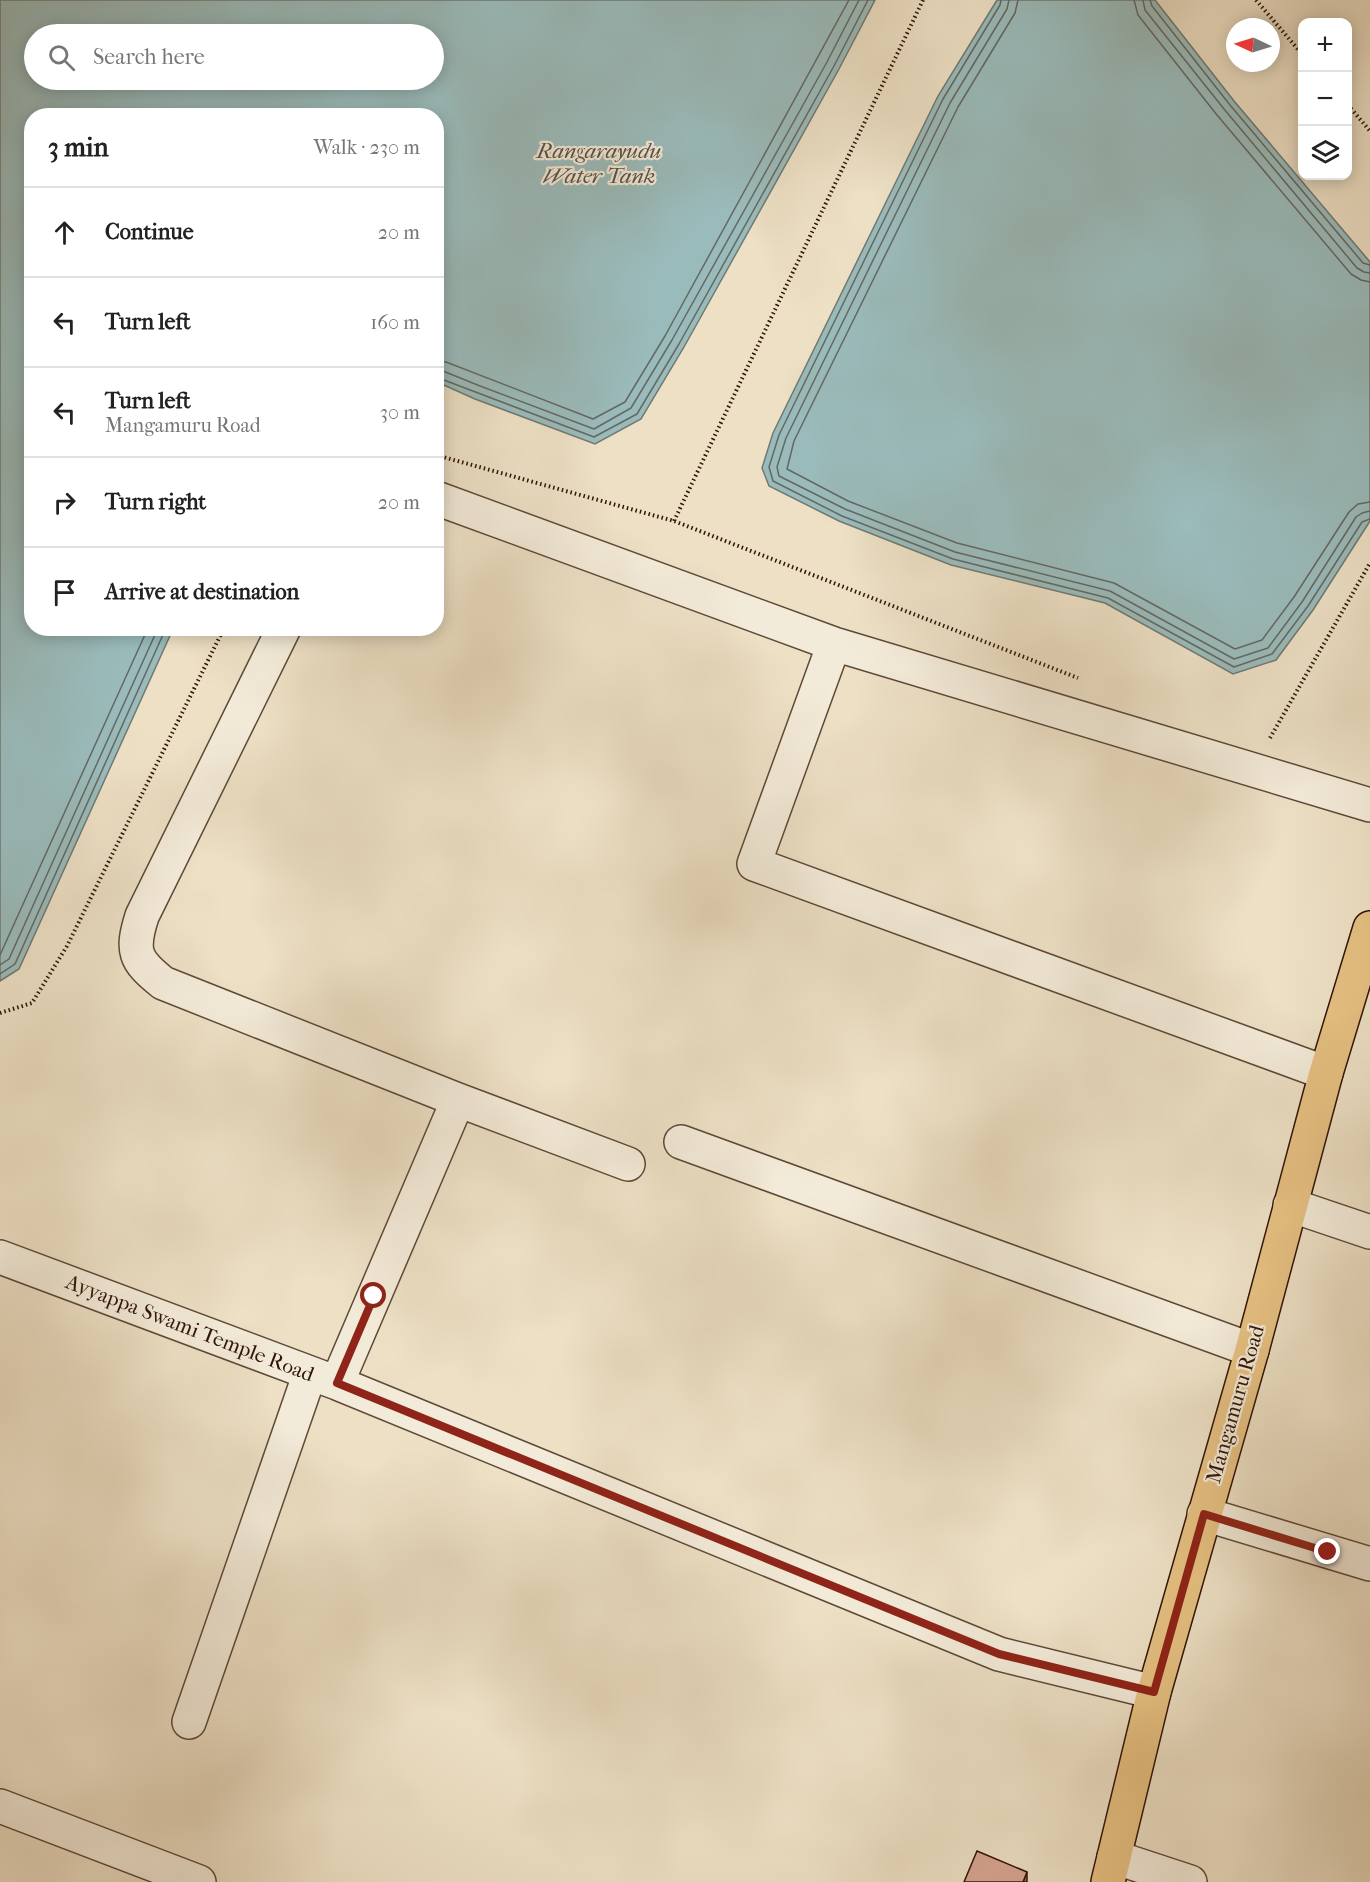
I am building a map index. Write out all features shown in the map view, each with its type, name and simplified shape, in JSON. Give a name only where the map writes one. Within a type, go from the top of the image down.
[{"type":"main road","name":"Mangamuru Road","points":[[1111,1870],[1154,1692],[1252,1350],[1326,1073],[1370,928]]},
{"type":"street","points":[[444,501],[834,644],[1370,805]]},
{"type":"street","points":[[280,636],[142,916],[135,939],[137,955],[148,971],[163,983],[458,1100],[628,1164]]},
{"type":"street","points":[[834,644],[754,864],[1326,1073]]},
{"type":"street","points":[[189,1722],[323,1378],[458,1100]]},
{"type":"street","points":[[681,1142],[1252,1350]]},
{"type":"street","points":[[1290,1204],[1370,1232]]},
{"type":"street","name":"Ayyappa Swami Temple Road","points":[[0,1257],[323,1378],[999,1654],[1154,1692]]},
{"type":"street","points":[[1204,1514],[1370,1564]]},
{"type":"street","points":[[0,1806],[199,1882]]},
{"type":"street","points":[[1111,1870],[1190,1882]]},
{"type":"path","points":[[674,521],[923,0]]},
{"type":"path","points":[[1256,0],[1298,49]]},
{"type":"path","points":[[1352,111],[1370,131]]},
{"type":"path","points":[[444,456],[674,521],[1085,681]]},
{"type":"path","points":[[1269,740],[1370,563]]},
{"type":"path","points":[[0,1013],[32,1003],[67,946],[220,636]]},
{"type":"water","name":"Rangarayudu Water Tank","points":[[0,0],[875,0],[684,347],[641,419],[595,444],[444,385],[444,108],[24,108],[24,636],[170,636],[19,969],[0,981]]},
{"type":"water","points":[[997,0],[1155,0],[1234,101],[1298,177],[1298,180],[1301,180],[1370,262],[1370,521],[1313,610],[1276,660],[1233,674],[1105,603],[951,565],[839,521],[769,486],[762,468],[773,433],[938,96]]},
{"type":"building","points":[[977,1851],[1027,1872],[1023,1882],[964,1882]]},
{"type":"route","points":[[374,1296],[337,1383],[999,1654],[1154,1692],[1204,1514],[1328,1552]]}]
